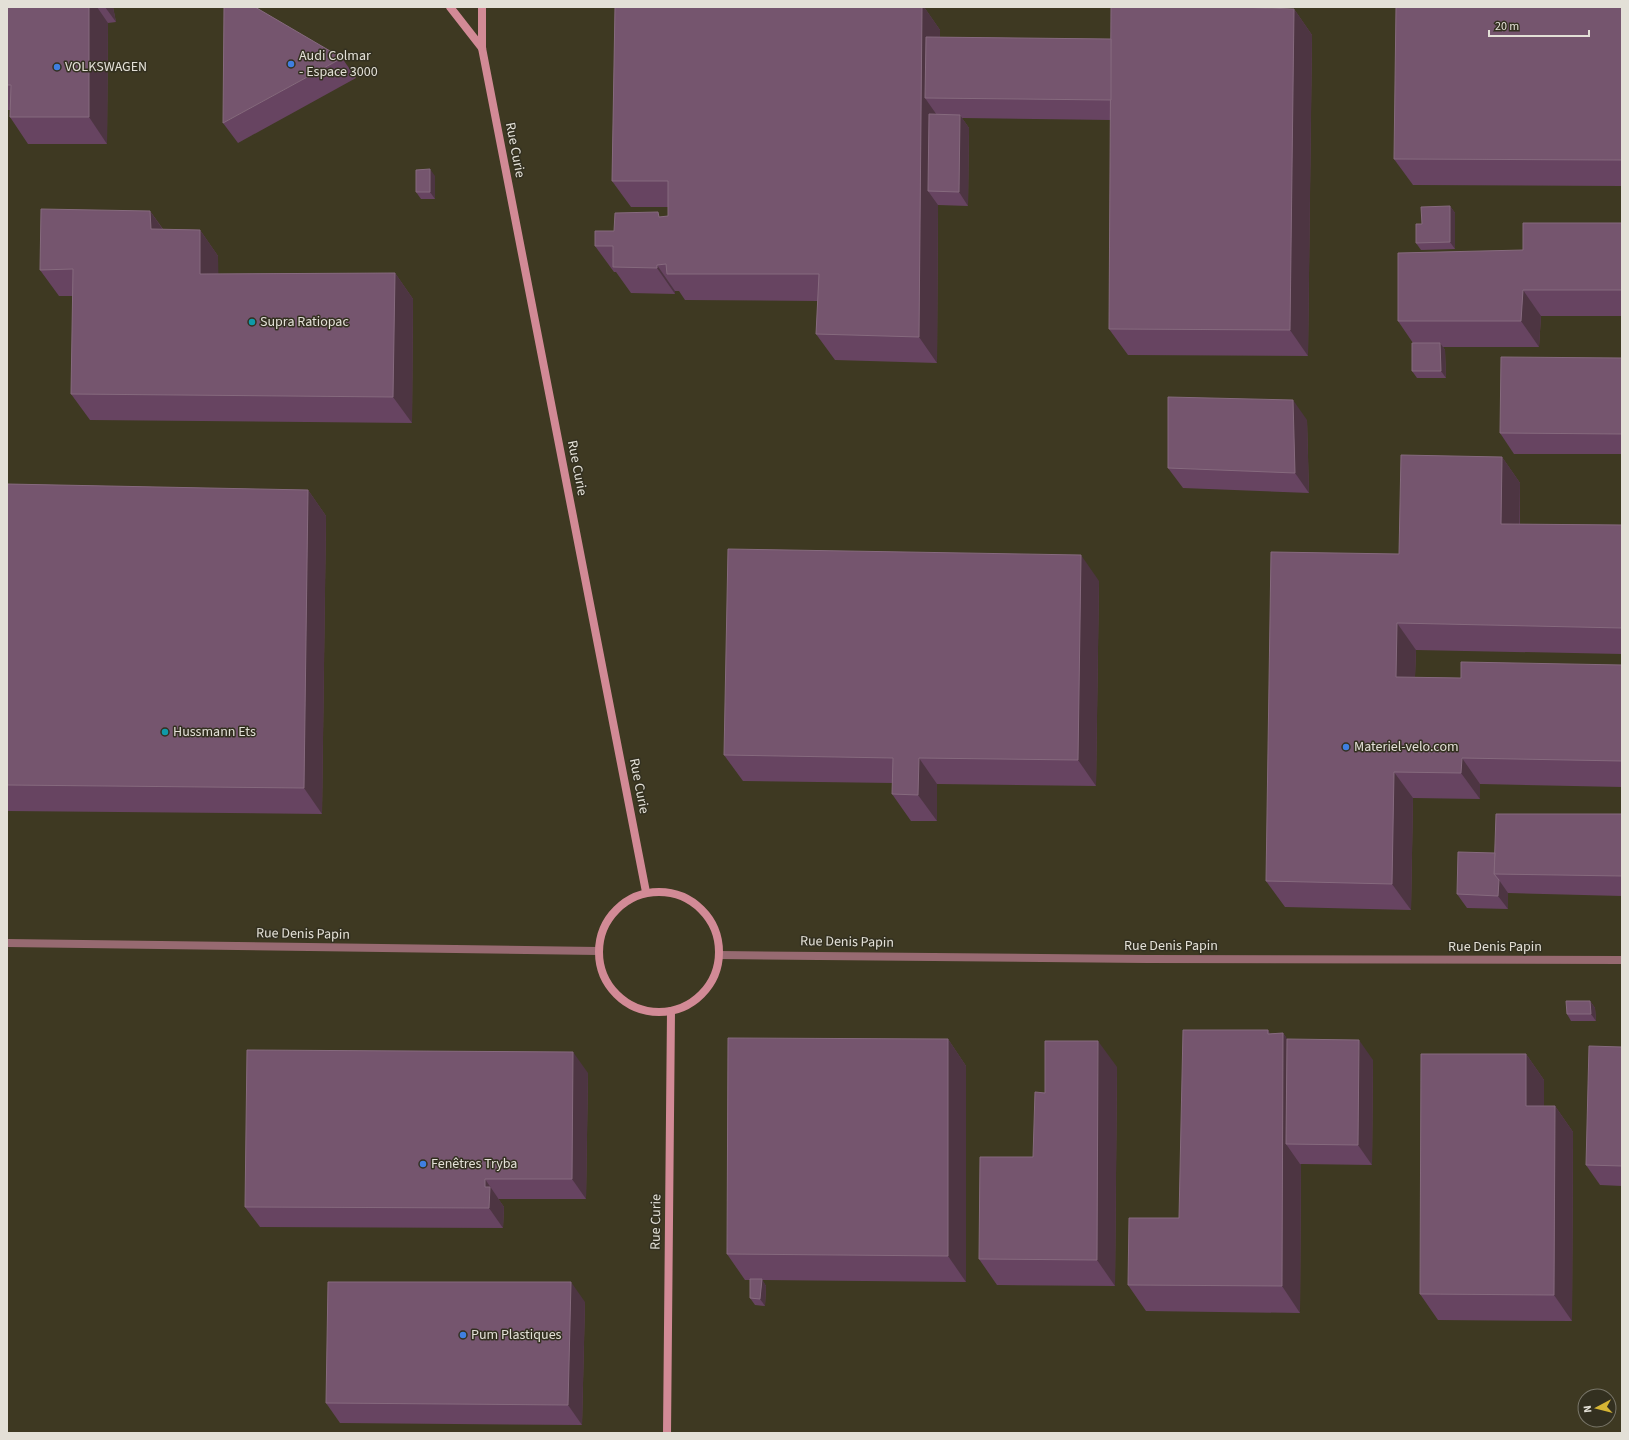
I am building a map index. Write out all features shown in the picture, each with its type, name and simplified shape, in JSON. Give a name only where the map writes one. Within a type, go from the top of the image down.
[{"type":"main road","name":"Rue Curie","points":[[450,7],[482,48]]},
{"type":"main road","name":"Rue Curie","points":[[482,7],[482,48],[646,892]]},
{"type":"main road","points":[[646,892],[674,893],[698,906],[714,928],[719,955],[715,974],[705,991],[690,1004],[672,1011],[650,1012],[629,1005],[613,991],[602,972],[598,951],[602,931],[612,913],[628,900],[646,892]]},
{"type":"main road","name":"Rue Curie","points":[[667,1433],[672,1011]]},
{"type":"street","name":"Rue Denis Papin","points":[[7,943],[598,951]]},
{"type":"street","name":"Rue Denis Papin","points":[[719,955],[1146,959],[1622,960]]},
{"type":"shaded area","points":[[7,7],[1622,7],[1622,1433],[7,1433]]},
{"type":"building","name":"VOLKSWAGEN","points":[[7,7],[89,7],[89,117],[10,117],[11,85],[7,85]]},
{"type":"building","points":[[224,7],[255,7],[342,58],[223,123]]},
{"type":"building","points":[[615,7],[922,7],[919,337],[816,334],[819,274],[667,274],[666,264],[657,265],[657,268],[613,267],[613,246],[595,246],[595,231],[614,231],[615,213],[658,212],[659,217],[668,216],[668,181],[612,181]]},
{"type":"building","points":[[1111,7],[1238,7],[1294,9],[1290,330],[1109,329]]},
{"type":"building","points":[[1396,7],[1622,7],[1622,160],[1394,159]]},
{"type":"building","points":[[926,37],[1111,39],[1111,100],[925,98]]},
{"type":"building","points":[[929,114],[960,115],[959,192],[928,191]]},
{"type":"building","points":[[430,169],[430,192],[416,192],[416,170]]},
{"type":"building","points":[[1450,206],[1450,242],[1416,243],[1416,224],[1422,224],[1421,207]]},
{"type":"building","name":"Supra Ratiopac","points":[[41,209],[150,211],[151,229],[200,230],[200,274],[395,273],[393,397],[71,394],[73,269],[40,270]]},
{"type":"building","points":[[1523,223],[1622,223],[1622,290],[1523,290],[1521,321],[1398,321],[1398,253],[1523,250]]},
{"type":"building","points":[[1412,343],[1440,343],[1441,371],[1412,371]]},
{"type":"building","points":[[1501,357],[1622,358],[1622,434],[1500,433]]},
{"type":"building","points":[[1168,397],[1293,400],[1295,473],[1168,468]]},
{"type":"building","points":[[1401,455],[1502,457],[1501,524],[1622,525],[1622,628],[1397,623],[1396,677],[1461,678],[1461,662],[1622,665],[1622,761],[1462,758],[1461,773],[1394,772],[1392,884],[1266,881],[1271,552],[1399,554]]},
{"type":"building","name":"Hussmann Ets","points":[[7,484],[308,490],[304,788],[7,785]]},
{"type":"building","points":[[728,549],[1081,555],[1078,760],[919,758],[918,795],[892,794],[893,758],[724,755]]},
{"type":"building","points":[[1496,814],[1622,814],[1622,876],[1494,874]]},
{"type":"building","points":[[1458,852],[1495,853],[1494,874],[1499,880],[1498,896],[1457,894]]},
{"type":"building","points":[[1566,1001],[1590,1001],[1591,1014],[1567,1014]]},
{"type":"building","points":[[1183,1030],[1268,1030],[1268,1034],[1283,1033],[1282,1286],[1128,1285],[1129,1218],[1179,1218]]},
{"type":"building","points":[[728,1038],[948,1039],[948,1256],[727,1254]]},
{"type":"building","points":[[1287,1039],[1359,1040],[1358,1145],[1286,1144]]},
{"type":"building","points":[[1045,1041],[1098,1041],[1097,1260],[979,1259],[980,1157],[1033,1157],[1035,1092],[1045,1093]]},
{"type":"building","points":[[1589,1046],[1622,1047],[1622,1166],[1586,1165]]},
{"type":"building","name":"Fenêtres Tryba","points":[[247,1050],[573,1052],[572,1179],[485,1179],[485,1187],[490,1187],[489,1208],[245,1207]]},
{"type":"building","points":[[1421,1054],[1526,1054],[1526,1106],[1555,1106],[1554,1295],[1420,1294]]},
{"type":"building","points":[[750,1279],[762,1279],[760,1299],[750,1298]]},
{"type":"building","name":"Pum Plastiques","points":[[328,1282],[571,1282],[568,1405],[326,1403]]},
{"type":"place","name":"Audi Colmar - Espace 3000","points":[[291,64]]},
{"type":"place","name":"VOLKSWAGEN","points":[[57,67]]},
{"type":"place","name":"Supra Ratiopac","points":[[252,322]]},
{"type":"place","name":"Hussmann Ets","points":[[165,732]]},
{"type":"place","name":"Materiel-velo.com","points":[[1346,747]]},
{"type":"place","name":"Fenêtres Tryba","points":[[423,1164]]},
{"type":"place","name":"Pum Plastiques","points":[[463,1335]]}]
